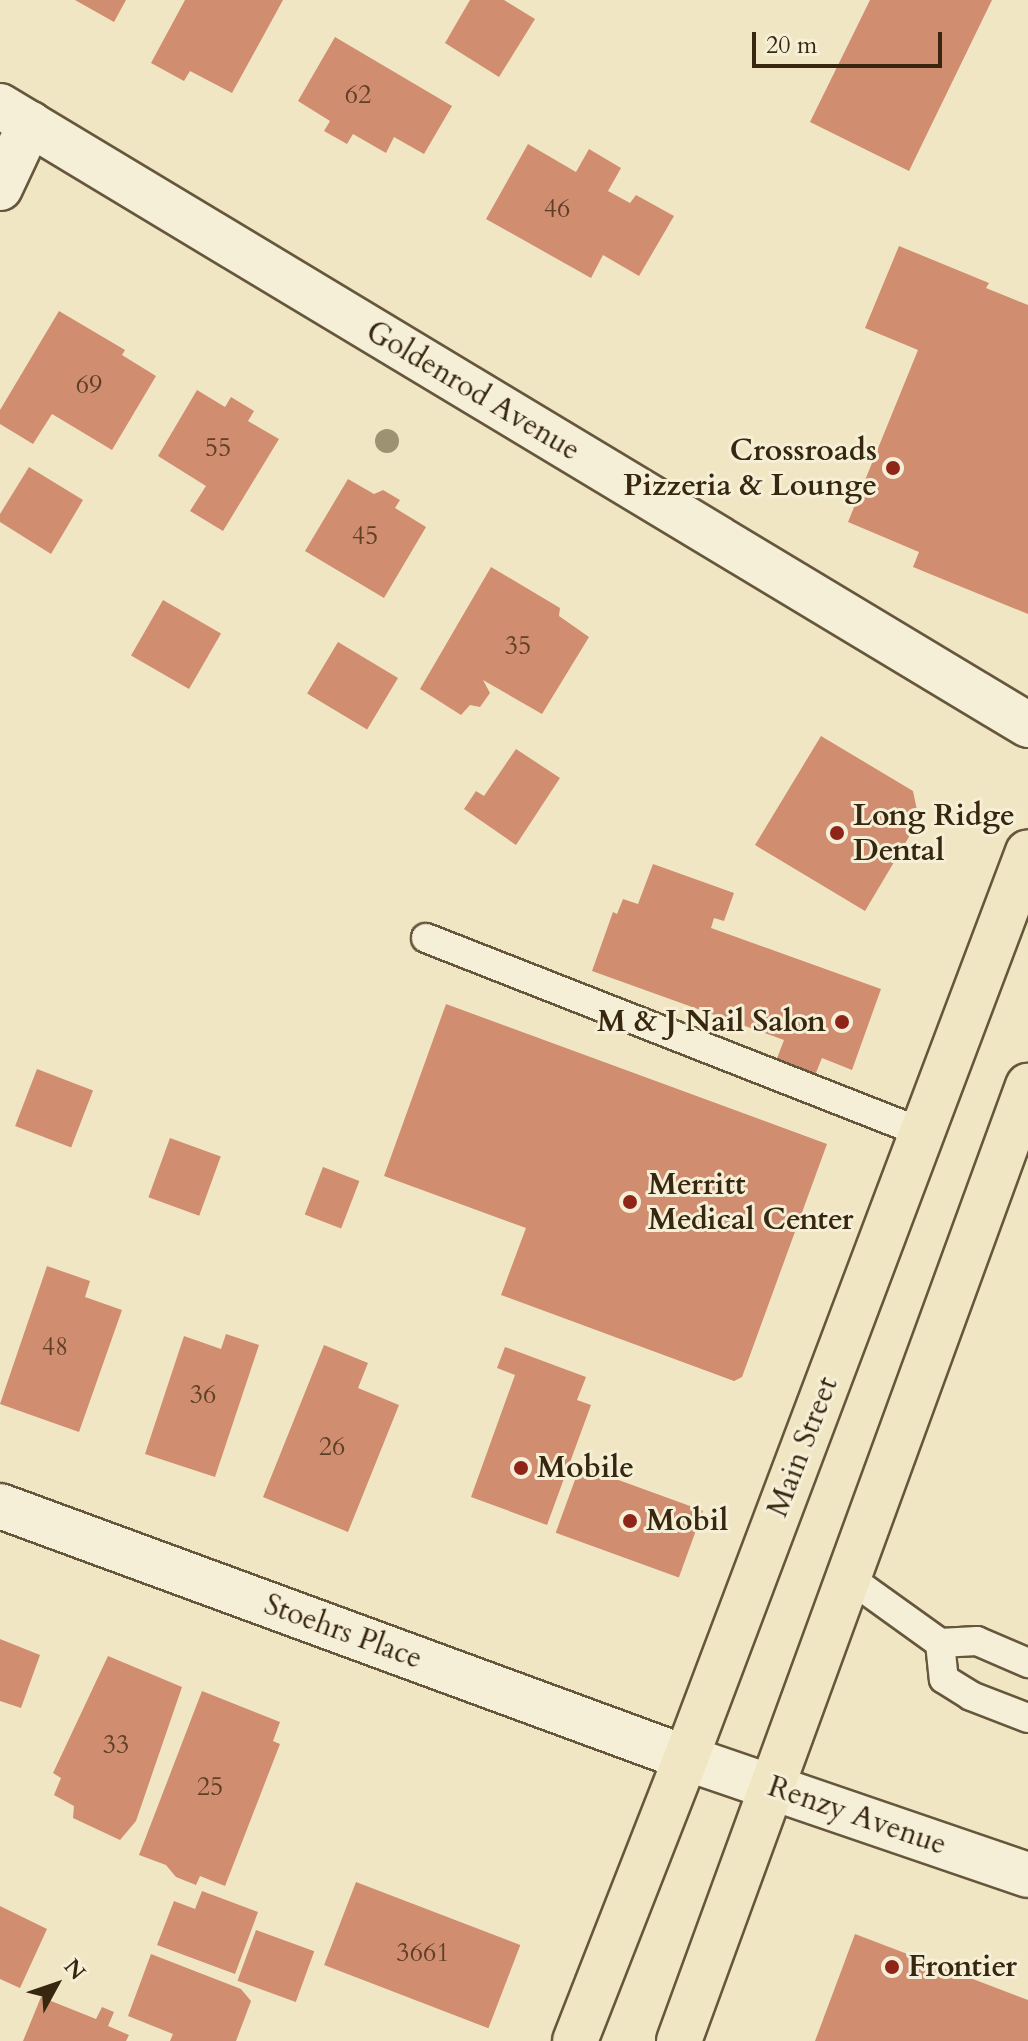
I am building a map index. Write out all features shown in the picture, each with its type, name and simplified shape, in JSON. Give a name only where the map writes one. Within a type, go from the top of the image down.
[{"type":"main road","name":"Main Street","points":[[575,2041],[686,1758],[1028,852]]},
{"type":"main road","points":[[679,2041],[1028,1086]]},
{"type":"street","points":[[0,188],[15,115]]},
{"type":"street","name":"Goldenrod Avenue","points":[[15,115],[1028,725]]},
{"type":"street","name":"Stoehrs Place","points":[[0,1506],[686,1758]]},
{"type":"street","name":"Renzy Avenue","points":[[686,1758],[1028,1875]]},
{"type":"lane","points":[[426,938],[923,1133]]},
{"type":"lane","points":[[848,1577],[940,1643],[977,1641],[1028,1663]]},
{"type":"lane","points":[[940,1643],[944,1679],[971,1696],[1028,1718]]},
{"type":"building","points":[[75,0],[126,0],[114,22]]},
{"type":"building","points":[[185,0],[283,0],[232,93],[190,71],[184,81],[151,63]]},
{"type":"building","points":[[470,0],[504,0],[535,19],[499,77],[445,43]]},
{"type":"building","points":[[870,0],[992,0],[909,171],[810,122]]},
{"type":"building","points":[[335,37],[452,106],[424,154],[394,137],[386,153],[353,134],[347,144],[324,131],[330,121],[298,101]]},
{"type":"building","points":[[528,144],[576,172],[589,149],[621,168],[608,191],[630,203],[636,195],[674,216],[639,276],[603,255],[591,278],[486,219]]},
{"type":"building","points":[[899,246],[989,283],[986,288],[1028,305],[1028,614],[913,567],[919,552],[848,522],[918,350],[865,328]]},
{"type":"building","points":[[59,311],[125,350],[122,355],[156,376],[112,450],[52,414],[33,444],[0,424],[0,410]]},
{"type":"building","points":[[197,390],[225,407],[231,397],[254,411],[248,421],[279,439],[223,531],[190,511],[206,486],[158,456]]},
{"type":"building","points":[[29,467],[83,500],[51,554],[0,522],[0,514]]},
{"type":"building","points":[[348,479],[374,494],[383,490],[400,500],[395,508],[426,527],[384,598],[305,551]]},
{"type":"building","points":[[491,567],[560,608],[559,616],[589,637],[542,714],[483,680],[490,693],[480,707],[470,705],[461,715],[420,689]]},
{"type":"building","points":[[163,600],[221,634],[189,689],[131,655]]},
{"type":"building","points":[[338,642],[398,678],[367,729],[307,693]]},
{"type":"building","name":"Long Ridge Dental","points":[[821,736],[913,791],[919,820],[865,911],[755,845]]},
{"type":"building","points":[[516,749],[560,778],[516,845],[464,809],[476,791],[484,796]]},
{"type":"building","points":[[653,864],[734,893],[724,921],[714,918],[711,928],[881,989],[852,1070],[822,1058],[815,1075],[776,1061],[784,1040],[592,971],[613,912],[617,914],[623,899],[638,904]]},
{"type":"building","name":"Merritt Medical Center","points":[[446,1004],[827,1144],[742,1377],[734,1381],[501,1295],[526,1228],[384,1176]]},
{"type":"building","points":[[37,1069],[93,1091],[71,1147],[15,1126]]},
{"type":"building","points":[[170,1138],[221,1156],[199,1216],[148,1197]]},
{"type":"building","points":[[323,1167],[359,1181],[341,1229],[305,1215]]},
{"type":"building","points":[[47,1266],[90,1281],[85,1297],[122,1310],[79,1432],[0,1404]]},
{"type":"building","points":[[226,1334],[259,1345],[215,1477],[145,1454],[184,1336],[221,1349]]},
{"type":"building","points":[[324,1345],[368,1363],[358,1388],[399,1405],[348,1532],[263,1497]]},
{"type":"building","points":[[505,1347],[586,1377],[577,1400],[591,1405],[547,1525],[471,1497],[515,1375],[497,1368]]},
{"type":"building","name":"Mobil","points":[[580,1466],[703,1511],[679,1578],[556,1533]]},
{"type":"building","points":[[0,1639],[40,1655],[21,1708],[0,1701]]},
{"type":"building","points":[[108,1656],[182,1687],[136,1821],[120,1840],[73,1818],[74,1806],[54,1795],[61,1778],[53,1773]]},
{"type":"building","points":[[202,1691],[280,1722],[273,1741],[280,1744],[225,1886],[200,1876],[196,1885],[176,1877],[166,1865],[139,1855]]},
{"type":"building","points":[[356,1882],[520,1945],[488,2028],[324,1965]]},
{"type":"building","points":[[202,1891],[258,1912],[235,1974],[157,1945],[174,1901],[195,1909]]},
{"type":"building","points":[[0,1906],[47,1929],[20,1988],[0,1979]]},
{"type":"building","points":[[256,1930],[314,1951],[296,2002],[238,1981]]},
{"type":"building","name":"Frontier","points":[[855,1934],[1028,2000],[1028,2041],[815,2041]]},
{"type":"building","points":[[151,1954],[241,1989],[251,2001],[236,2041],[170,2041],[173,2034],[128,2016]]},
{"type":"building","points":[[41,1997],[96,2019],[102,2007],[114,2012],[108,2026],[129,2035],[126,2041],[23,2041]]},
{"type":"place","name":"Crossroads Pizzeria & Lounge","points":[[893,468]]},
{"type":"place","name":"Long Ridge Dental","points":[[837,833]]},
{"type":"place","name":"M & J Nail Salon","points":[[842,1022]]},
{"type":"place","name":"Merritt Medical Center","points":[[630,1202]]},
{"type":"place","name":"Mobile","points":[[521,1468]]},
{"type":"place","name":"Mobil","points":[[630,1521]]},
{"type":"place","name":"Frontier","points":[[892,1967]]}]
